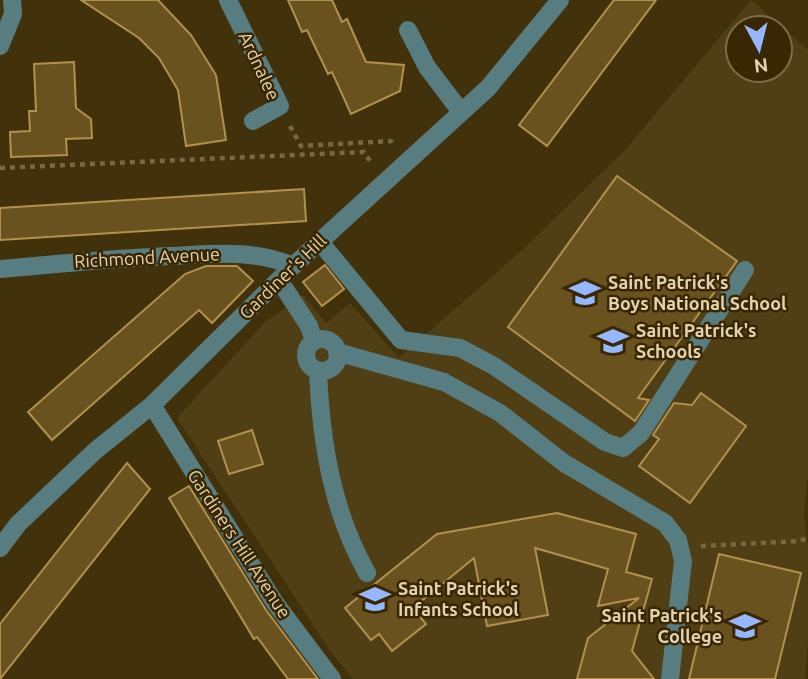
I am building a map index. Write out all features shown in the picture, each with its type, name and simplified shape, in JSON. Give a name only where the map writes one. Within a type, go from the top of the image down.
[{"type":"street","points":[[0,46],[13,14],[12,0]]},
{"type":"street","name":"Ardnalee","points":[[228,0],[280,106],[253,121]]},
{"type":"street","name":"Gardiner's Hill","points":[[0,548],[18,524],[95,451],[152,405],[293,266],[488,88],[560,0]]},
{"type":"street","points":[[408,30],[427,67],[461,112]]},
{"type":"street","points":[[320,242],[401,340],[460,348],[494,366],[605,442],[622,448],[641,433],[745,270]]},
{"type":"street","name":"Richmond Avenue","points":[[0,269],[116,258],[231,253],[271,257],[293,266]]},
{"type":"street","points":[[279,280],[309,326],[314,341]]},
{"type":"street","points":[[320,339],[332,342],[337,352],[335,365],[318,371],[312,368],[305,354],[314,341],[320,339]]},
{"type":"street","points":[[337,352],[444,382],[500,412],[564,463],[665,523],[679,547],[682,561],[670,679]]},
{"type":"street","points":[[318,371],[331,480],[347,537],[367,573]]},
{"type":"street","name":"Gardiners Hill Avenue","points":[[152,405],[275,603],[331,679]]},
{"type":"path","points":[[280,106],[301,146],[391,141],[410,159]]},
{"type":"path","points":[[0,168],[364,152],[385,182]]},
{"type":"path","points":[[679,547],[799,541],[808,538]]},
{"type":"shaded area","name":"Saint Patrick's Schools","points":[[751,0],[767,14],[739,14]]},
{"type":"shaded area","name":"Saint Patrick's Schools","points":[[724,32],[724,84],[794,84],[794,38],[808,50],[808,474],[804,516],[808,550],[808,641],[805,679],[353,679],[330,651],[177,418],[264,323],[303,295],[326,323],[350,303],[399,358],[519,253],[626,149]]},
{"type":"building","points":[[81,0],[158,0],[191,35],[216,75],[226,140],[186,146],[178,90],[159,58],[139,38]]},
{"type":"building","points":[[288,0],[332,0],[342,22],[347,19],[366,62],[404,65],[400,91],[351,114],[332,72],[328,74],[307,30],[302,32]]},
{"type":"building","points":[[614,0],[656,0],[547,146],[519,125]]},
{"type":"building","points":[[74,62],[76,108],[91,119],[92,138],[66,139],[67,155],[11,157],[10,132],[30,131],[29,111],[36,111],[34,64]]},
{"type":"building","name":"Saint Patrick's Boys National School","points":[[617,176],[737,261],[638,398],[649,400],[635,421],[508,327]]},
{"type":"building","points":[[304,189],[306,221],[0,240],[0,208]]},
{"type":"building","points":[[325,265],[344,289],[322,306],[303,282]]},
{"type":"building","points":[[206,266],[237,266],[253,281],[212,323],[199,310],[52,440],[28,412],[185,274]]},
{"type":"building","points":[[701,393],[746,426],[690,503],[639,466],[659,439],[653,435],[674,403],[692,405]]},
{"type":"building","points":[[252,430],[263,464],[229,474],[218,441]]},
{"type":"building","points":[[127,463],[150,489],[0,679],[0,624]]},
{"type":"building","points":[[189,486],[266,610],[318,679],[288,679],[257,637],[254,639],[169,498]]},
{"type":"building","points":[[557,513],[636,534],[626,572],[652,579],[632,651],[654,679],[577,679],[588,638],[639,598],[598,606],[608,569],[535,548],[548,615],[487,626],[474,558],[413,608],[426,624],[392,651],[379,634],[371,640],[345,608],[437,534]]},
{"type":"building","name":"Saint Patrick's College","points":[[719,554],[801,573],[775,679],[689,679]]},
{"type":"place","name":"Saint Patrick's Boys National School","points":[[585,293]]},
{"type":"place","name":"Saint Patrick's Schools","points":[[613,341]]},
{"type":"place","name":"Saint Patrick's Infants School","points":[[375,599]]},
{"type":"place","name":"Saint Patrick's College","points":[[745,626]]}]
